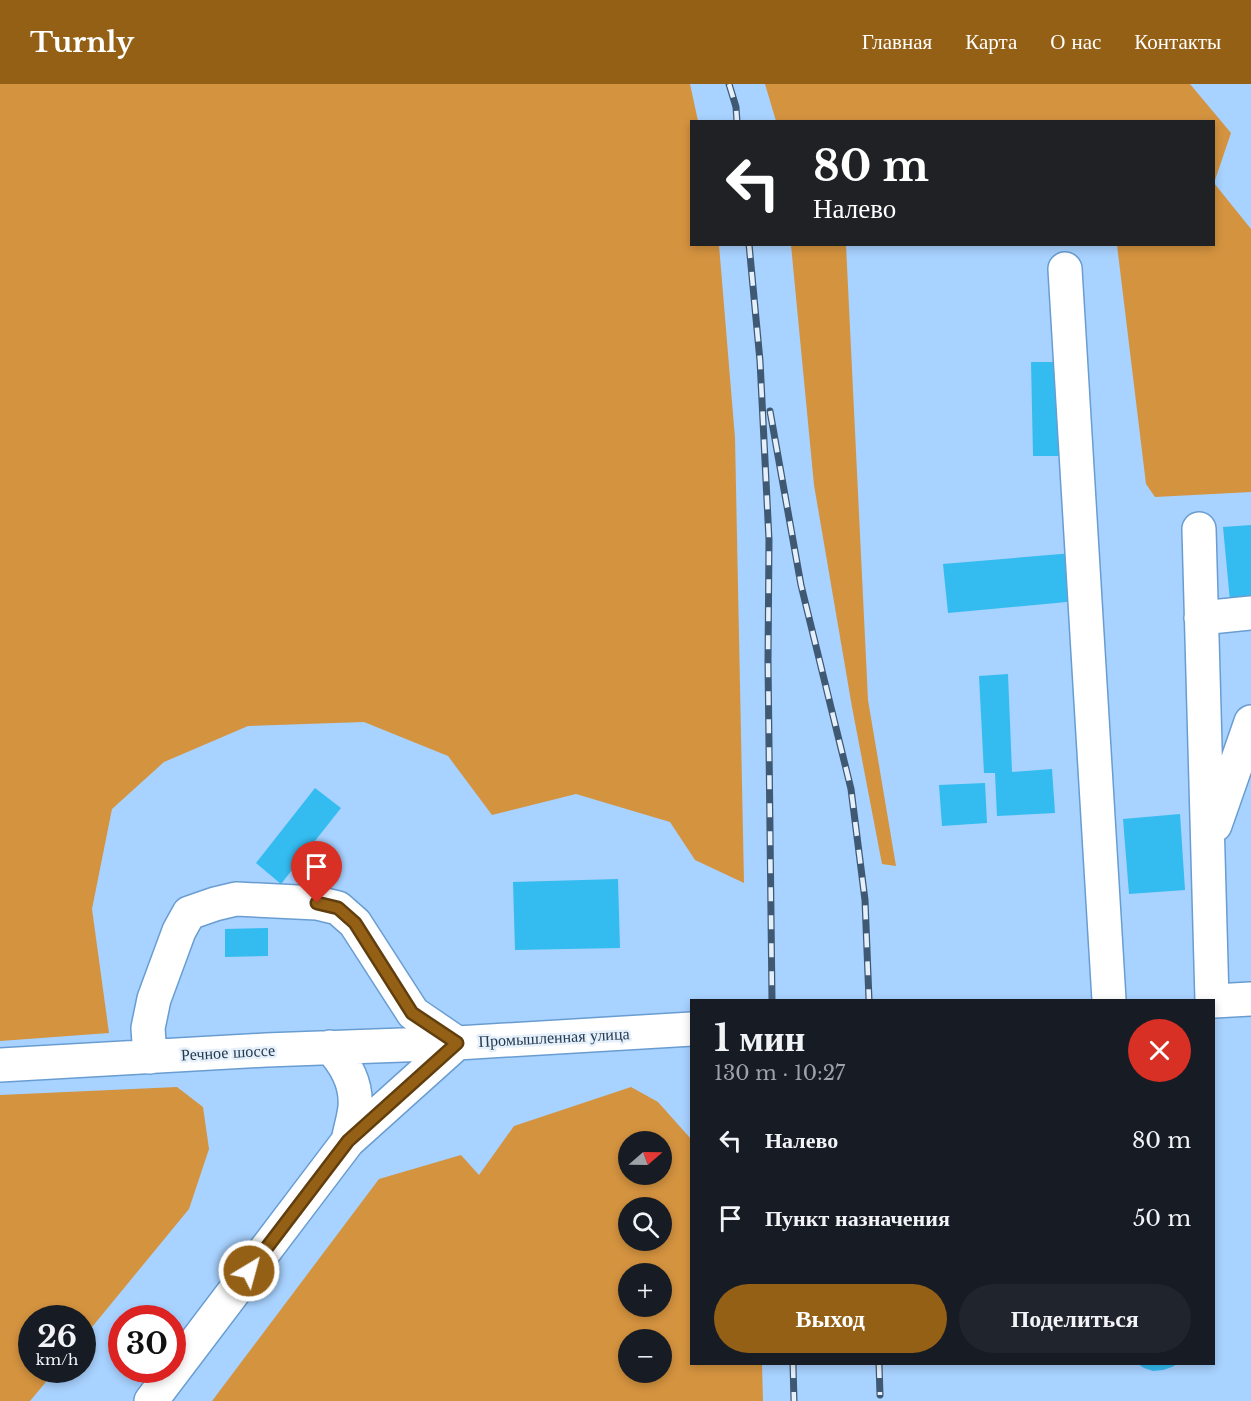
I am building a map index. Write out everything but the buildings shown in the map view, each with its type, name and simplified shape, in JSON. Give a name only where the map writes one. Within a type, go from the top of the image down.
[{"type":"street","points":[[1065,269],[1109,999]]},
{"type":"street","points":[[1198,529],[1213,999]]},
{"type":"street","points":[[1201,618],[1251,613]]},
{"type":"street","points":[[1208,845],[1251,722]]},
{"type":"street","points":[[150,1057],[148,1028],[154,999],[189,913],[236,899],[317,903],[338,908],[355,923],[412,1013],[457,1043]]},
{"type":"street","points":[[1215,1001],[1251,999]]},
{"type":"street","name":"Промышленная улица","points":[[151,1401],[348,1141],[457,1043],[690,1029]]},
{"type":"street","name":"Речное шоссе","points":[[0,1065],[330,1047],[457,1043]]},
{"type":"street","points":[[330,1047],[342,1059],[353,1086],[355,1107],[348,1141]]},
{"type":"shaded area","points":[[0,84],[690,84],[698,120],[690,120],[690,246],[719,246],[735,438],[744,883],[695,860],[670,822],[576,794],[492,815],[448,756],[364,722],[248,726],[164,762],[112,809],[92,909],[109,1033],[0,1041]]},
{"type":"shaded area","points":[[765,84],[1190,84],[1231,133],[1215,180],[1215,120],[776,120]]},
{"type":"shaded area","points":[[1215,184],[1251,229],[1251,492],[1155,497],[1146,484],[1117,246],[1215,246]]},
{"type":"shaded area","points":[[791,246],[846,246],[868,700],[896,866],[882,864],[852,707],[814,485]]},
{"type":"shaded area","points":[[177,1087],[203,1107],[209,1149],[189,1209],[96,1322],[96,1305],[18,1305],[18,1383],[45,1383],[30,1401],[0,1401],[0,1095]]},
{"type":"shaded area","points":[[631,1087],[658,1102],[690,1138],[690,1365],[762,1365],[763,1401],[212,1401],[379,1179],[461,1155],[479,1175],[514,1126]]},
{"type":"railway","points":[[729,84],[736,107],[737,120]]},
{"type":"railway","points":[[749,246],[760,361],[769,540],[772,999]]},
{"type":"railway","points":[[770,411],[801,585],[851,789],[865,900],[869,999]]},
{"type":"railway","points":[[793,1365],[794,1401]]},
{"type":"railway","points":[[879,1365],[880,1395]]},
{"type":"route","points":[[249,1271],[348,1141],[457,1043],[412,1013],[355,923],[338,908],[317,903]]}]
